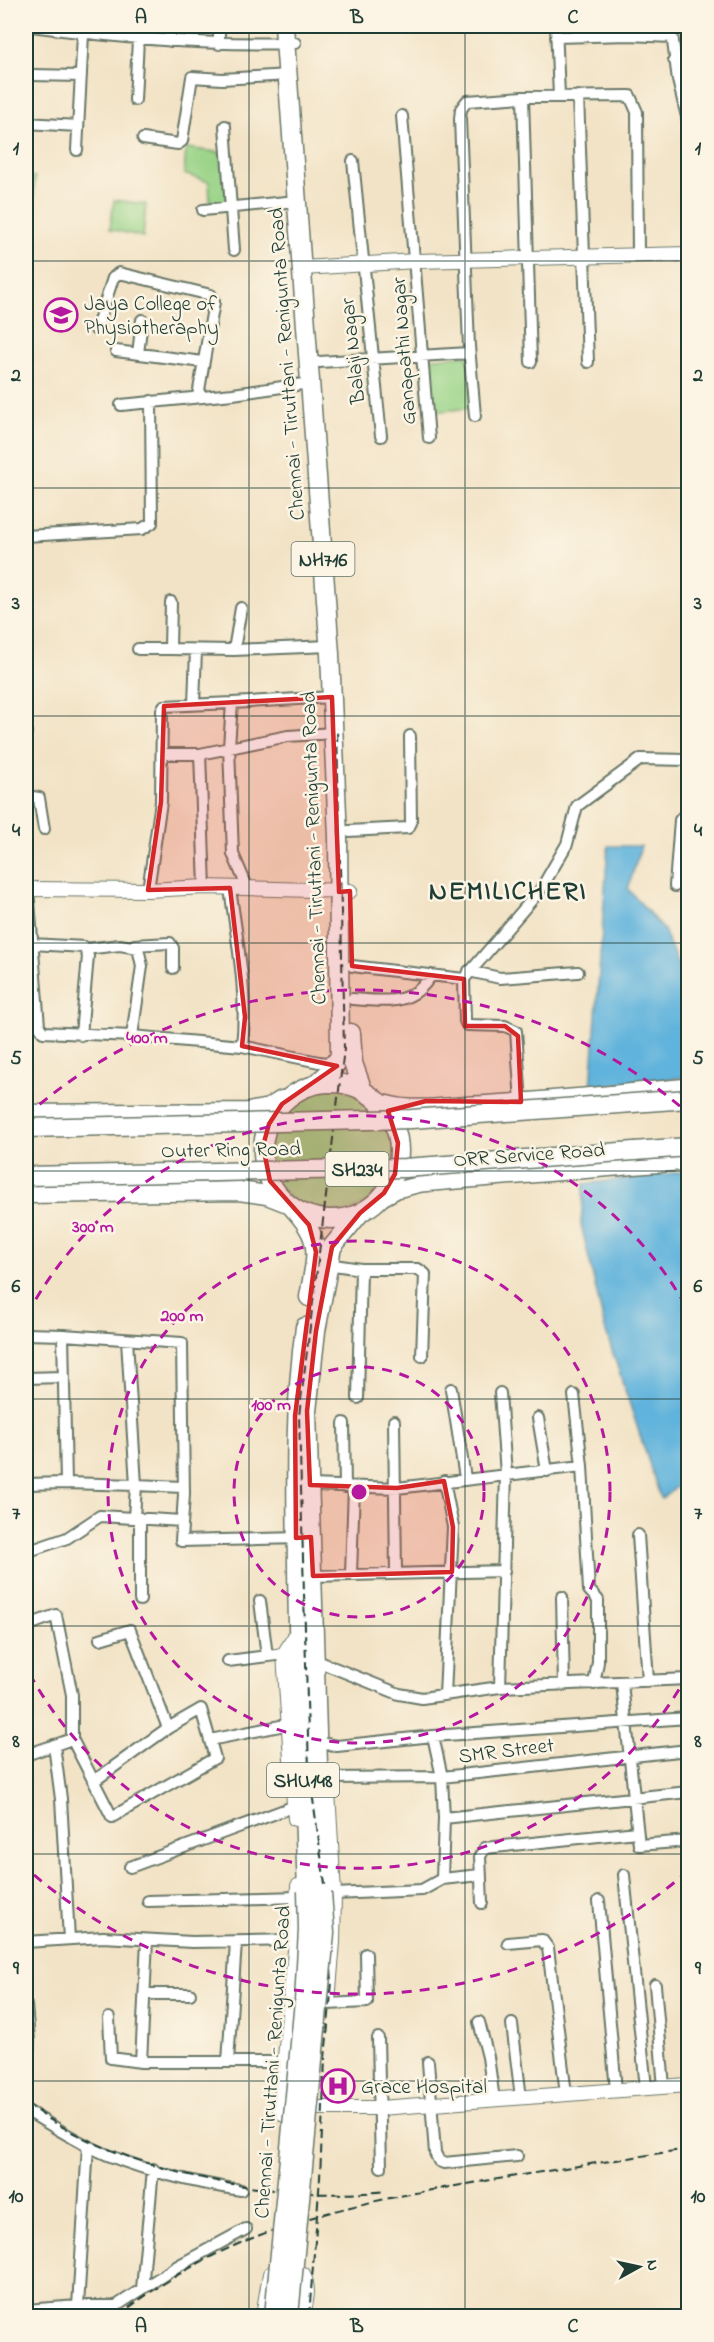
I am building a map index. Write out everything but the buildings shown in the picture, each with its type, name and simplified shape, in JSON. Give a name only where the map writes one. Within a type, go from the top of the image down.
[{"type":"highway","name":"Chennai - Tiruttani - Renigunta Road","points":[[290,34],[288,75],[297,201],[308,268],[310,383],[344,892],[352,966],[351,1051],[369,1096],[392,1122],[399,1153],[390,1184],[377,1201],[360,1213],[332,1247],[327,1264],[307,1411],[310,1485],[304,1538],[313,1576],[306,1632]]},
{"type":"highway","name":"Chennai - Tiruttani - Renigunta Road","points":[[289,2316],[325,1933],[315,1894],[304,1538],[295,1416],[301,1354],[316,1252],[309,1225],[270,1181],[263,1146],[274,1113],[292,1095],[315,1085],[333,1069],[340,1054],[344,892],[348,831],[340,654],[319,362],[308,268],[290,34]]},
{"type":"highway","name":"Chennai - Tiruttani - Renigunta Road","points":[[315,1085],[340,1083],[369,1096]]},
{"type":"highway","points":[[26,1114],[248,1112],[269,1108],[292,1095]]},
{"type":"highway","name":"Outer Ring Road","points":[[26,1128],[411,1119],[688,1099]]},
{"type":"highway","name":"Outer Ring Road","points":[[26,1176],[405,1168],[688,1147]]},
{"type":"highway","points":[[26,1194],[239,1191],[267,1195],[291,1206]]},
{"type":"highway","name":"Chennai - Tiruttani - Renigunta Road","points":[[291,1206],[319,1218],[333,1219],[360,1213]]},
{"type":"highway","name":"Chennai - Tiruttani - Renigunta Road","points":[[274,2316],[304,2001],[308,1930],[315,1894]]},
{"type":"main road","points":[[369,1096],[400,1107],[426,1101],[521,1102],[688,1086]]},
{"type":"main road","name":"ORR Service Road","points":[[377,1201],[407,1186],[446,1181],[688,1162]]},
{"type":"street","points":[[32,26],[82,34],[219,44],[290,34]]},
{"type":"street","points":[[170,26],[170,41]]},
{"type":"street","points":[[219,26],[219,44]]},
{"type":"street","points":[[556,26],[560,96]]},
{"type":"street","points":[[671,26],[674,60],[688,121]]},
{"type":"street","points":[[77,150],[82,34]]},
{"type":"street","points":[[556,38],[628,35],[672,37]]},
{"type":"street","points":[[135,100],[138,39]]},
{"type":"street","points":[[674,60],[688,59]]},
{"type":"street","points":[[32,75],[81,76]]},
{"type":"street","points":[[143,139],[178,144],[182,141],[192,77],[222,79],[288,75]]},
{"type":"street","points":[[475,416],[470,353],[460,119],[461,109],[467,101],[627,94],[635,104],[638,256]]},
{"type":"street","points":[[578,96],[588,362]]},
{"type":"street","points":[[523,97],[531,362]]},
{"type":"street","name":"Ganapathi Nagar","points":[[402,116],[416,261],[421,356],[429,438]]},
{"type":"street","points":[[26,123],[78,126]]},
{"type":"street","points":[[225,126],[234,250]]},
{"type":"street","name":"Balaji Nagar","points":[[353,161],[381,436]]},
{"type":"street","points":[[203,210],[297,201]]},
{"type":"street","points":[[308,268],[416,261],[527,260],[688,254]]},
{"type":"street","points":[[96,330],[113,278],[119,273],[211,295],[214,302],[198,396]]},
{"type":"street","points":[[138,354],[142,320]]},
{"type":"street","points":[[116,351],[203,362]]},
{"type":"street","points":[[319,362],[470,353]]},
{"type":"street","points":[[121,405],[233,394],[310,383]]},
{"type":"street","points":[[26,536],[142,529],[152,524],[151,401]]},
{"type":"street","points":[[170,649],[171,602]]},
{"type":"street","points":[[234,650],[241,608]]},
{"type":"street","points":[[138,649],[234,650],[329,646]]},
{"type":"street","points":[[194,704],[196,650]]},
{"type":"street","points":[[148,891],[161,802],[164,705],[232,704],[332,697]]},
{"type":"street","points":[[232,704],[229,747],[233,854],[248,889]]},
{"type":"street","points":[[26,718],[26,732]]},
{"type":"street","points":[[162,754],[200,754],[288,736],[334,732]]},
{"type":"street","points":[[348,831],[408,828],[411,823],[410,736]]},
{"type":"street","points":[[200,754],[205,887]]},
{"type":"street","points":[[521,1102],[516,1031],[505,1026],[467,1025],[465,1021],[466,975],[541,889],[567,844],[578,806],[640,759],[688,760]]},
{"type":"street","points":[[26,796],[36,796],[41,801],[44,829]]},
{"type":"street","points":[[675,886],[680,820],[688,812]]},
{"type":"street","points":[[340,1054],[327,1063],[242,1046],[132,1036],[47,1034],[39,1026],[27,889],[148,891],[205,887],[344,892]]},
{"type":"street","points":[[230,888],[239,937],[245,1017],[242,1046]]},
{"type":"street","points":[[85,949],[105,945],[170,943],[173,968]]},
{"type":"street","points":[[32,944],[80,945],[85,949],[88,956],[81,1035]]},
{"type":"street","points":[[132,1036],[142,966],[138,948],[134,945]]},
{"type":"street","points":[[352,966],[431,975],[500,978],[578,972]]},
{"type":"street","points":[[352,999],[387,1001],[411,996],[423,988],[431,975]]},
{"type":"street","points":[[327,1264],[361,1269],[418,1269],[425,1274],[422,1356]]},
{"type":"street","points":[[358,1398],[361,1269]]},
{"type":"street","points":[[26,1335],[63,1335],[182,1343],[181,1541],[304,1538]]},
{"type":"street","points":[[63,1335],[66,1483]]},
{"type":"street","points":[[127,1340],[140,1600]]},
{"type":"street","points":[[26,1377],[63,1377]]},
{"type":"street","points":[[451,1389],[465,1478]]},
{"type":"street","points":[[500,1393],[506,1474],[500,1686]]},
{"type":"street","points":[[574,1395],[582,1466],[589,1590],[598,1600],[598,1662],[594,1684]]},
{"type":"street","points":[[538,1418],[547,1471]]},
{"type":"street","points":[[394,1421],[397,1488],[396,1573]]},
{"type":"street","points":[[344,1424],[350,1487],[351,1574]]},
{"type":"street","points":[[310,1485],[397,1488],[465,1478],[582,1466]]},
{"type":"street","points":[[444,1481],[453,1527],[445,1695]]},
{"type":"street","points":[[26,1484],[183,1487]]},
{"type":"street","points":[[26,1552],[67,1538],[100,1516],[182,1521]]},
{"type":"street","points":[[638,1535],[648,1681]]},
{"type":"street","points":[[313,1576],[504,1571]]},
{"type":"street","points":[[562,1597],[564,1685]]},
{"type":"street","points":[[260,1601],[267,1656]]},
{"type":"street","points":[[26,1626],[56,1615],[72,1695],[72,1738],[112,1817],[215,1758],[201,1709],[168,1728],[94,1781]]},
{"type":"street","points":[[100,1639],[130,1630],[168,1728]]},
{"type":"street","points":[[228,1661],[284,1654],[306,1632],[322,1662],[327,1778],[315,1894],[296,1940],[280,2111],[287,2117],[301,2120],[313,2115],[316,2108],[333,1942],[315,1894],[295,1806],[284,1654]]},
{"type":"street","points":[[322,1662],[399,1694],[422,1698],[500,1686],[688,1679]]},
{"type":"street","points":[[622,1683],[639,1845],[688,1841]]},
{"type":"street","points":[[326,1744],[337,1746],[434,1736],[688,1718]]},
{"type":"street","points":[[210,1740],[290,1724]]},
{"type":"street","points":[[434,1736],[442,1777],[444,1818],[442,1879]]},
{"type":"street","points":[[26,1755],[72,1738]]},
{"type":"street","points":[[54,1745],[61,1799],[69,1939]]},
{"type":"street","name":"SMR Street","points":[[327,1778],[442,1777],[688,1749]]},
{"type":"street","points":[[444,1818],[688,1792]]},
{"type":"street","points":[[130,1867],[295,1806]]},
{"type":"street","points":[[482,1903],[480,1856],[485,1848],[637,1832]]},
{"type":"street","points":[[147,1901],[422,1890],[442,1879],[480,1875]]},
{"type":"street","points":[[624,1875],[646,2088]]},
{"type":"street","points":[[600,1901],[616,2090]]},
{"type":"street","points":[[26,1942],[103,1937],[236,1942],[296,1940]]},
{"type":"street","points":[[141,2062],[147,1940]]},
{"type":"street","points":[[508,1943],[542,1940],[548,1948],[566,2094]]},
{"type":"street","points":[[228,2062],[236,1942]]},
{"type":"street","points":[[327,2004],[367,2002],[366,1954]]},
{"type":"street","points":[[656,1985],[664,2087]]},
{"type":"street","points":[[145,1994],[190,1994]]},
{"type":"street","points":[[26,2005],[26,2081]]},
{"type":"street","points":[[109,2018],[111,2058],[141,2062],[285,2062]]},
{"type":"street","points":[[479,2022],[488,2057],[494,2100]]},
{"type":"street","points":[[512,2024],[521,2098]]},
{"type":"street","points":[[378,2038],[381,2168]]},
{"type":"street","points":[[428,2062],[435,2153],[439,2161],[444,2163],[517,2156]]},
{"type":"street","points":[[316,2108],[380,2108],[688,2085]]},
{"type":"street","points":[[26,2110],[88,2146],[153,2169],[241,2190]]},
{"type":"street","points":[[78,2306],[88,2146]]},
{"type":"street","points":[[142,2289],[153,2169]]},
{"type":"street","points":[[100,2316],[246,2229]]},
{"type":"street","points":[[262,2316],[270,2274],[286,2271],[303,2274],[305,2278],[308,2293],[303,2316]]},
{"type":"street","points":[[26,2310],[116,2306]]},
{"type":"highlighted area","points":[[332,697],[339,892],[350,891],[352,966],[464,979],[465,1026],[505,1026],[518,1036],[521,1102],[426,1101],[388,1111],[398,1143],[395,1174],[384,1193],[360,1213],[332,1247],[316,1331],[307,1411],[310,1485],[397,1488],[444,1481],[453,1527],[452,1572],[313,1576],[311,1537],[296,1538],[295,1416],[316,1252],[309,1225],[270,1181],[263,1146],[269,1124],[282,1104],[337,1066],[242,1046],[245,1017],[230,888],[148,890],[161,802],[164,706]]},
{"type":"green space","points":[[186,148],[224,153],[227,203],[210,202],[209,182],[184,174]]},
{"type":"green space","points":[[26,176],[35,177],[26,297]]},
{"type":"green space","points":[[114,200],[146,204],[143,237],[110,229]]},
{"type":"green space","points":[[468,355],[472,408],[432,412],[424,359]]},
{"type":"green space","points":[[331,1088],[355,1093],[375,1107],[389,1127],[394,1151],[389,1175],[375,1195],[355,1209],[331,1214],[307,1209],[287,1195],[273,1175],[268,1151],[273,1127],[287,1107],[307,1093]]},
{"type":"water","points":[[608,846],[641,846],[628,889],[664,930],[688,991],[688,1077],[591,1087]]},
{"type":"water","points":[[688,1171],[688,1478],[661,1499],[605,1329],[581,1224],[584,1184]]},
{"type":"railway","points":[[309,2316],[332,1982],[326,1891],[309,1771],[299,1416],[344,1049],[337,728]]},
{"type":"railway","points":[[26,2103],[62,2127],[103,2147],[149,2164],[198,2177],[247,2187],[296,2192],[343,2194],[386,2191]]},
{"type":"railway","points":[[118,2316],[163,2284],[208,2258],[301,2221],[399,2196],[688,2149]]},
{"type":"place","name":"Jaya College of Physiotheraphy","points":[[61,315]]},
{"type":"place","name":"Grace Hospital","points":[[338,2086]]},
{"type":"district","name":"NEMILICHERI","points":[[508,890]]}]
